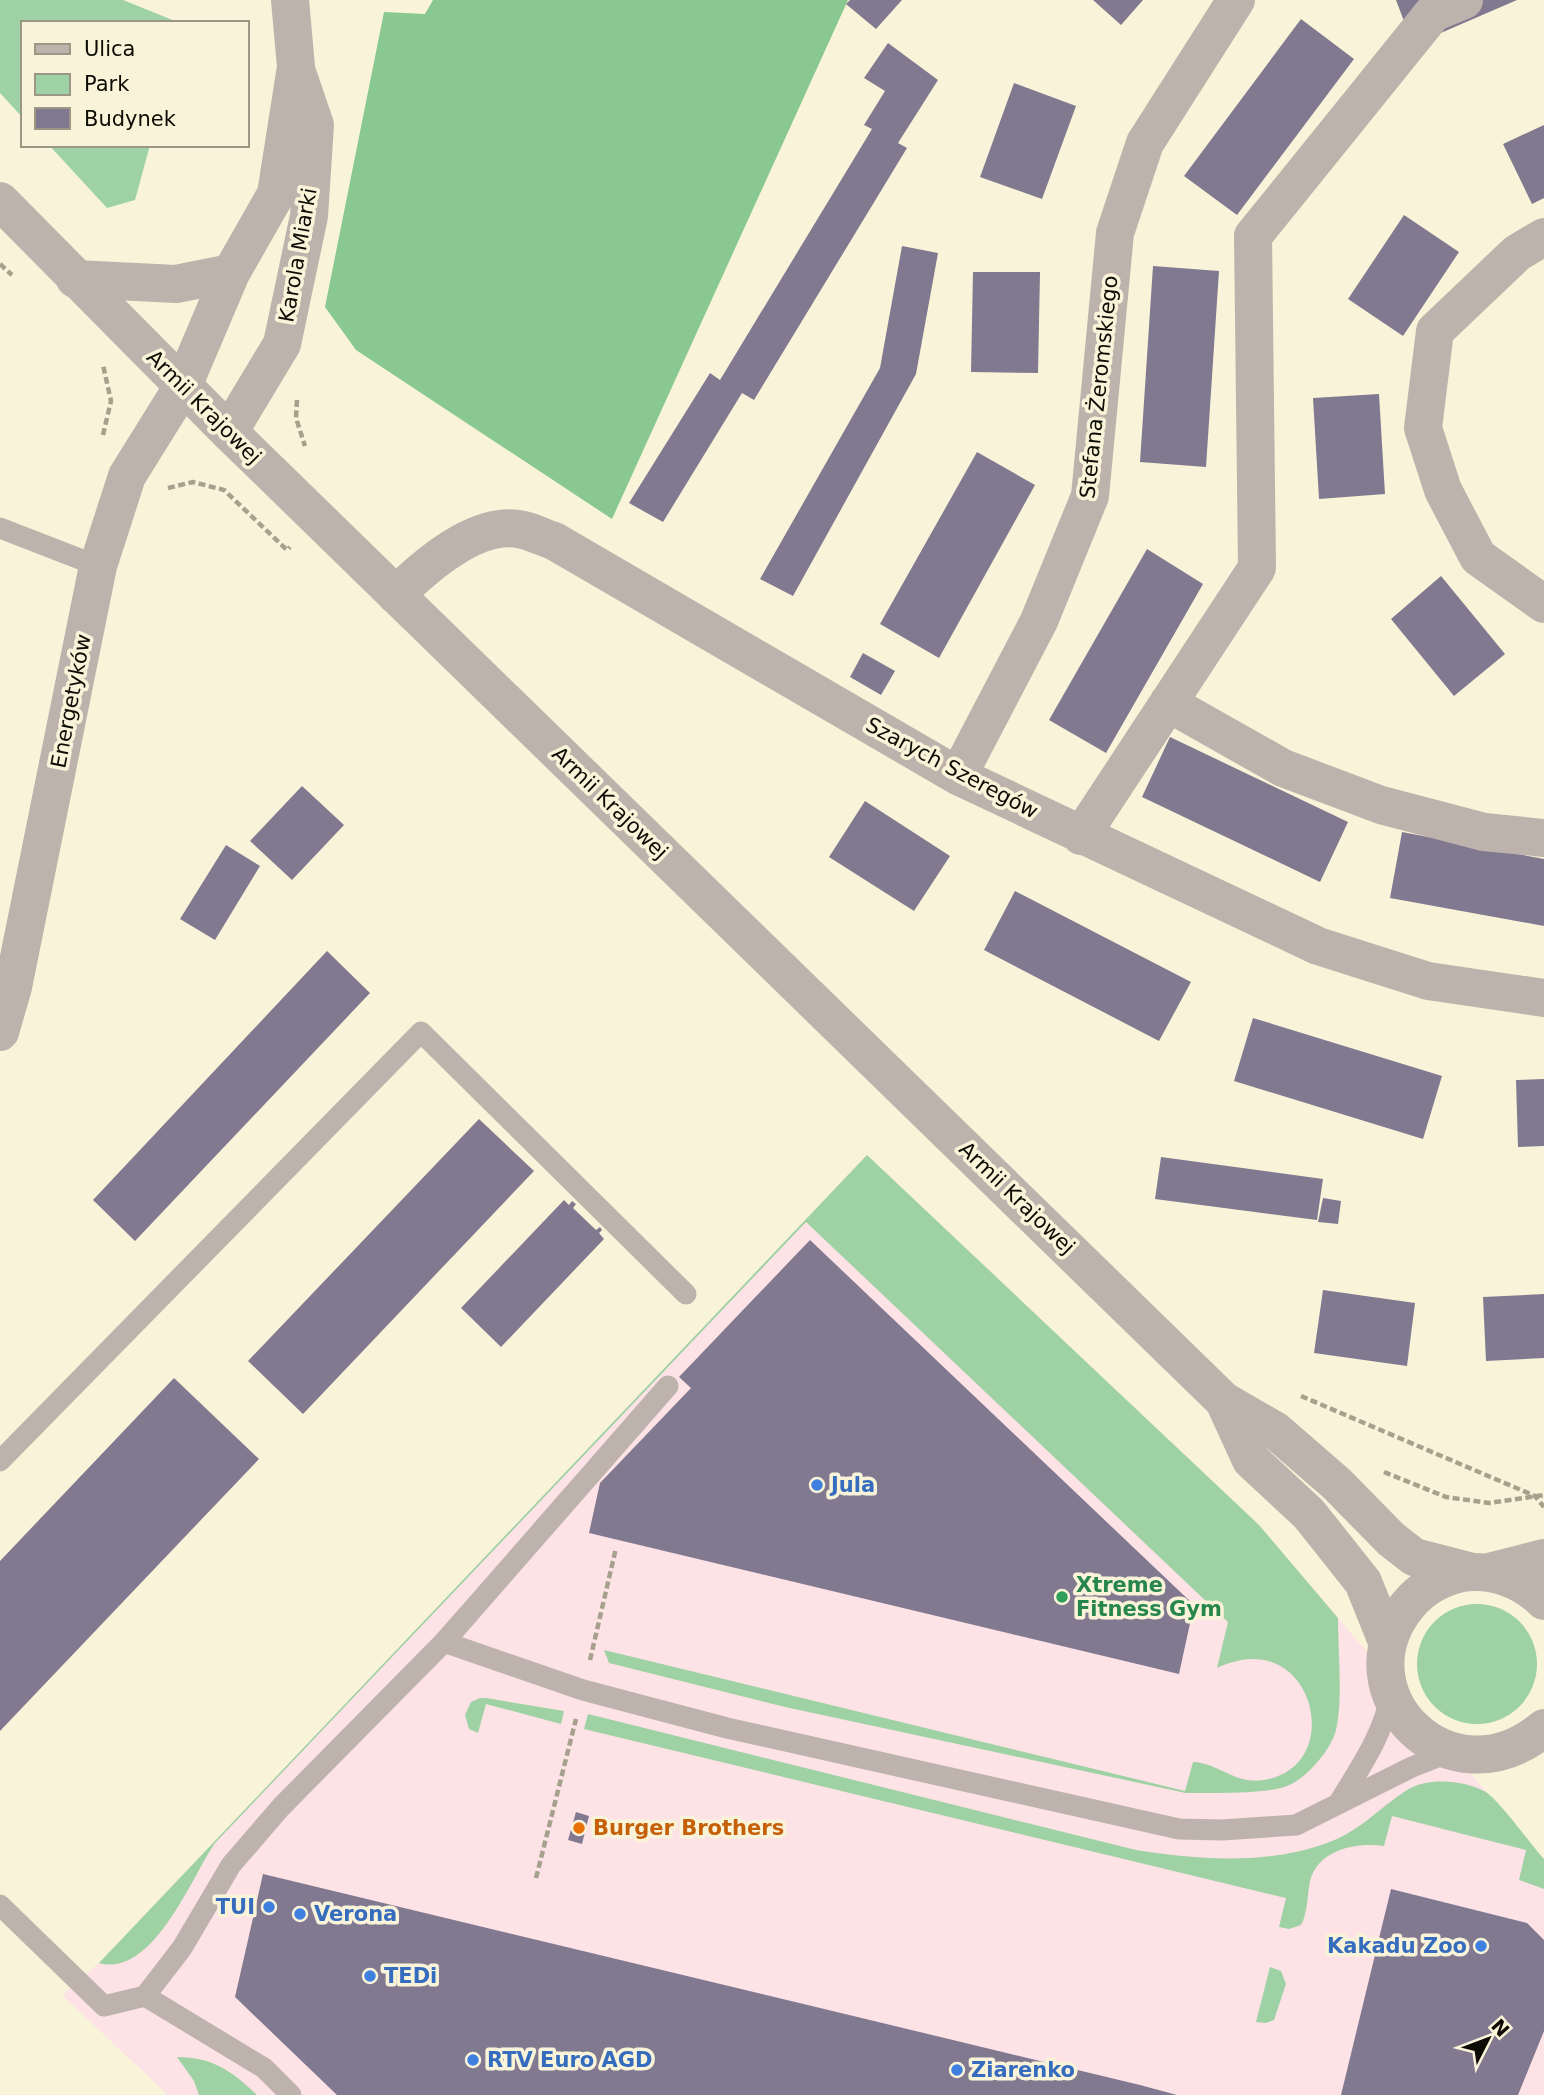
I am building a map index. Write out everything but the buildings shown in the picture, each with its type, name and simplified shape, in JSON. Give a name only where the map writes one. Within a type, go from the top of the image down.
[{"type":"street","name":"Karola Miarki","points":[[229,432],[282,345],[309,216],[315,125],[296,67],[290,0]]},
{"type":"street","name":"Stefana Żeromskiego","points":[[958,776],[1039,621],[1090,496],[1115,233],[1145,143],[1236,0]]},
{"type":"street","points":[[1081,836],[1256,568],[1253,236],[1433,13],[1464,0]]},
{"type":"street","name":"Karola Miarki","points":[[183,386],[231,273],[276,194],[296,67]]},
{"type":"street","name":"Armii Krajowej","points":[[0,201],[229,432],[1224,1401],[1276,1431],[1337,1484],[1391,1539],[1414,1557],[1521,1583],[1544,1601]]},
{"type":"street","points":[[1544,237],[1517,253],[1435,331],[1423,428],[1443,490],[1478,557],[1544,604]]},
{"type":"street","points":[[75,279],[176,284],[231,273]]},
{"type":"street","name":"Energetyków","points":[[0,1032],[33,892],[98,566],[127,476],[183,386]]},
{"type":"street","name":"Szarych Szeregów","points":[[396,595],[424,568],[486,530],[521,529],[554,541],[958,776],[1318,946],[1428,981],[1544,998]]},
{"type":"street","points":[[1168,703],[1283,768],[1381,805],[1484,832],[1544,838]]},
{"type":"street","name":"Armii Krajowej","points":[[1224,1401],[1251,1460],[1309,1514],[1363,1582],[1388,1644]]},
{"type":"street","points":[[1544,1558],[1440,1580],[1412,1600],[1397,1621],[1388,1644],[1386,1661],[1391,1694],[1399,1710],[1415,1730],[1450,1752],[1484,1756],[1501,1753],[1531,1739],[1544,1728]]},
{"type":"street","points":[[1501,1753],[1544,1767]]},
{"type":"lane","points":[[0,528],[98,566]]},
{"type":"lane","points":[[0,1461],[421,1032],[686,1294]]},
{"type":"lane","points":[[0,1905],[104,2006],[145,1996],[182,1948],[231,1865],[281,1807],[444,1642],[668,1386]]},
{"type":"lane","points":[[444,1642],[583,1690],[727,1728],[1142,1823],[1179,1829],[1270,1828],[1309,1820],[1340,1801],[1450,1752]]},
{"type":"lane","points":[[1340,1801],[1373,1748],[1387,1715],[1391,1694]]},
{"type":"lane","points":[[145,1996],[264,2068],[291,2095]]},
{"type":"path","points":[[0,264],[19,282]]},
{"type":"path","points":[[93,355],[103,364],[111,401],[101,443]]},
{"type":"path","points":[[160,490],[193,482],[224,490],[287,550]]},
{"type":"path","points":[[1296,1394],[1535,1496],[1544,1507]]},
{"type":"shaded area","points":[[867,1155],[1259,1525],[1544,1859],[1544,2095],[168,2095],[62,1995],[101,1961]]},
{"type":"green space","points":[[0,0],[123,0],[175,21],[21,21],[21,116],[0,93]]},
{"type":"green space","points":[[433,0],[848,0],[612,519],[356,350],[325,307],[384,12],[425,14]]},
{"type":"green space","points":[[51,147],[149,147],[135,200],[107,208]]},
{"type":"green space","points":[[867,1155],[1259,1525],[1338,1618],[1340,1690],[1336,1730],[1324,1754],[1310,1770],[1295,1782],[1278,1789],[1238,1793],[1186,1793],[785,1707],[609,1663],[604,1650],[1185,1791],[1193,1762],[1254,1781],[1290,1770],[1306,1751],[1312,1727],[1308,1702],[1296,1680],[1277,1664],[1250,1659],[1217,1668],[1228,1622],[806,1222],[215,1843],[182,1900],[153,1941],[137,1956],[119,1964],[99,1963]]},
{"type":"green space","points":[[1477,1604],[1500,1608],[1520,1621],[1533,1641],[1537,1664],[1533,1687],[1520,1707],[1500,1720],[1477,1724],[1454,1720],[1434,1707],[1421,1687],[1417,1664],[1421,1641],[1434,1621],[1454,1608]]},
{"type":"green space","points":[[480,1698],[564,1711],[561,1724],[486,1704],[478,1733],[469,1729],[465,1715],[471,1702]]},
{"type":"green space","points":[[588,1714],[1136,1850],[1208,1858],[1281,1855],[1327,1843],[1349,1833],[1415,1786],[1456,1782],[1484,1791],[1506,1812],[1544,1859],[1544,1889],[1519,1880],[1526,1850],[1392,1816],[1384,1846],[1350,1847],[1329,1855],[1321,1862],[1310,1881],[1301,1925],[1289,1929],[1279,1927],[1286,1898],[584,1729]]},
{"type":"green space","points":[[1270,1967],[1281,1971],[1286,1984],[1274,2020],[1256,2022]]},
{"type":"green space","points":[[177,2057],[201,2060],[221,2067],[257,2095],[199,2095],[194,2081]]},
{"type":"place","name":"Jula","points":[[817,1485]]},
{"type":"place","name":"Xtreme Fitness Gym","points":[[1062,1597]]},
{"type":"place","name":"Burger Brothers","points":[[579,1828]]},
{"type":"place","name":"TUI","points":[[269,1907]]},
{"type":"place","name":"Verona","points":[[300,1914]]},
{"type":"place","name":"Kakadu Zoo","points":[[1481,1946]]},
{"type":"place","name":"TEDi","points":[[370,1976]]},
{"type":"place","name":"RTV Euro AGD","points":[[473,2060]]},
{"type":"place","name":"Ziarenko","points":[[957,2070]]}]
